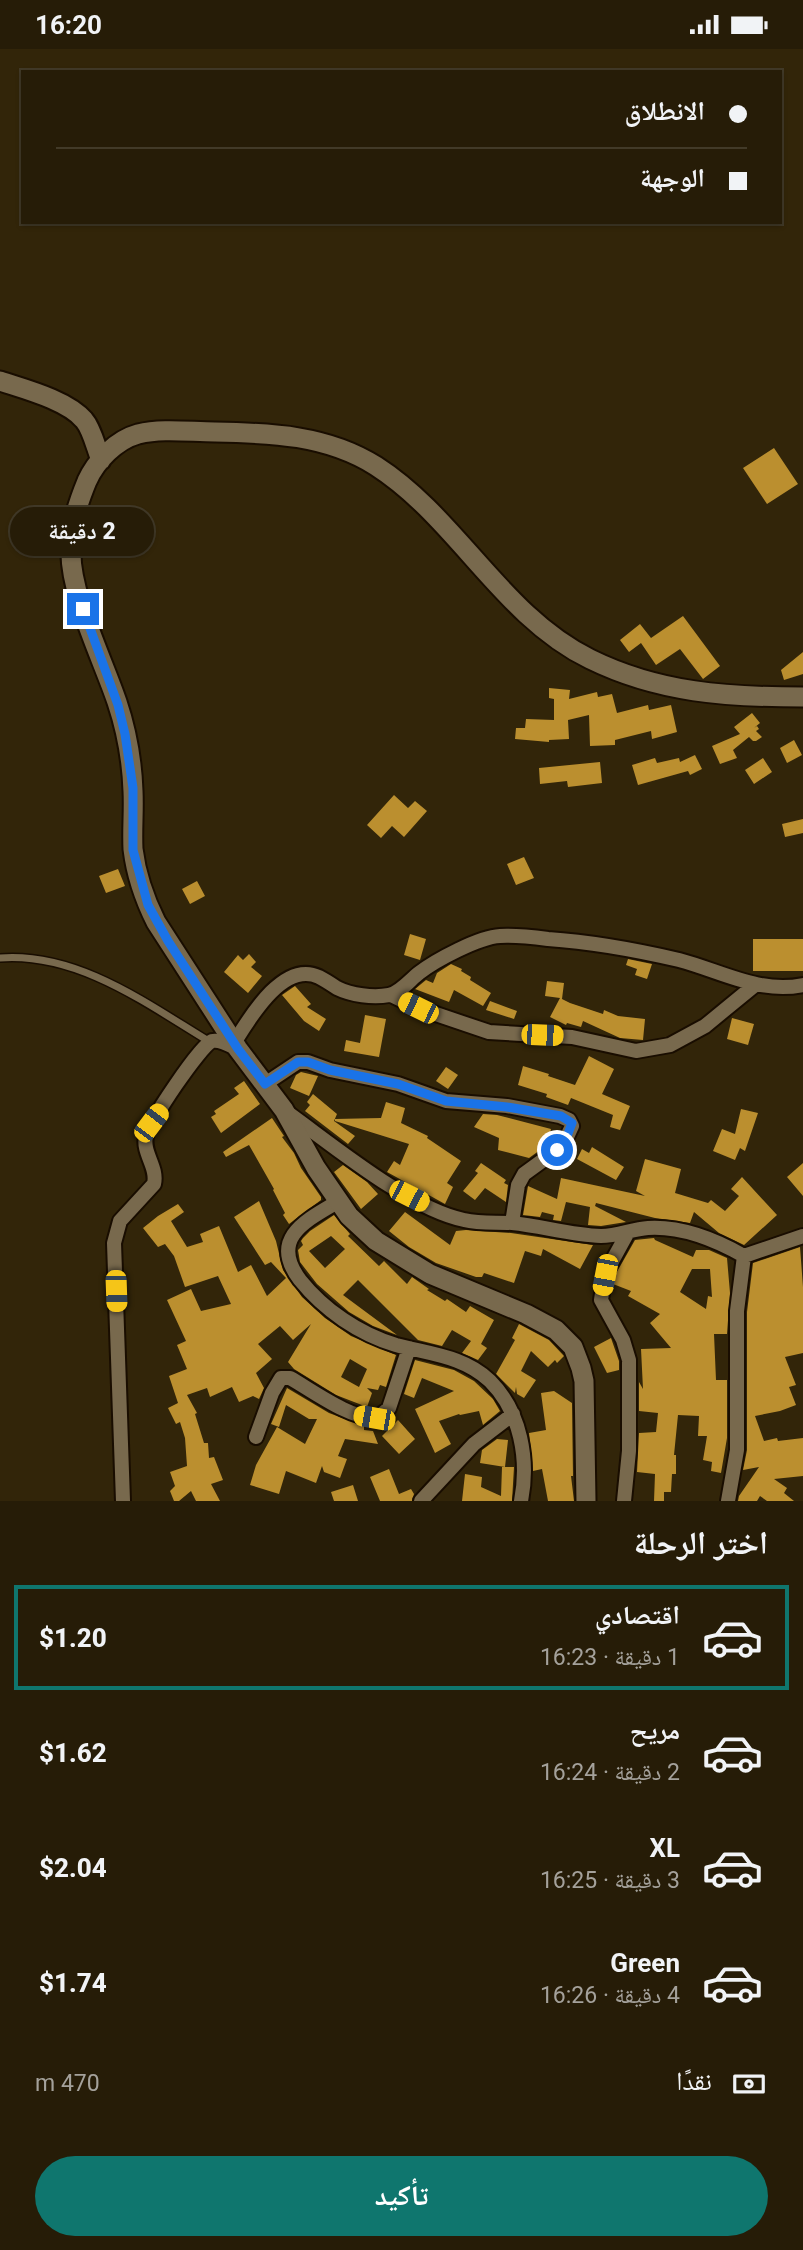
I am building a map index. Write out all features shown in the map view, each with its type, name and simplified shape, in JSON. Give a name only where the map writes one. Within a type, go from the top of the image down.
[{"type":"street","points":[[0,381],[40,395],[75,412],[86,421],[101,460]]},
{"type":"street","points":[[586,1501],[584,1381],[573,1347],[556,1329],[430,1274],[376,1241],[349,1216],[316,1168],[284,1109],[236,1046],[156,922],[138,874],[133,850],[133,788],[125,734],[118,705],[83,609],[74,575],[70,550],[76,507],[93,468],[115,446],[135,435],[158,431],[265,433],[316,440],[340,447],[373,464],[399,482],[523,610],[564,645],[592,660],[633,677],[709,695],[803,697]]},
{"type":"street","points":[[391,995],[421,971],[463,949],[497,936],[587,942],[631,949],[682,961],[755,985],[786,988],[803,985]]},
{"type":"street","points":[[236,1046],[258,1004],[280,984],[298,974],[306,973],[318,976],[339,989],[364,996],[391,995],[418,1008],[489,1032],[572,1037],[636,1051],[670,1045],[705,1026],[755,985]]},
{"type":"street","points":[[123,1501],[114,1243],[120,1221],[154,1184],[156,1176],[145,1145],[151,1123],[193,1058],[210,1042],[219,1041],[236,1046]]},
{"type":"street","points":[[265,1084],[298,1062],[308,1062],[330,1070],[398,1084],[446,1101],[507,1107],[561,1116],[569,1120],[572,1126],[566,1139],[557,1150],[529,1168],[518,1185],[512,1223]]},
{"type":"street","points":[[284,1109],[367,1170],[438,1211],[462,1220],[512,1223],[600,1236],[627,1234],[650,1228],[687,1232],[717,1242],[744,1256],[803,1236]]},
{"type":"street","points":[[339,1201],[302,1223],[288,1248],[288,1262],[307,1289],[339,1317],[381,1340],[444,1356],[478,1372],[491,1383],[513,1414],[522,1447],[521,1501]]},
{"type":"street","points":[[624,1501],[629,1451],[629,1360],[623,1340],[601,1300],[605,1275],[627,1234]]},
{"type":"street","points":[[728,1501],[737,1450],[737,1311],[744,1256]]},
{"type":"street","points":[[256,1437],[272,1393],[281,1378],[290,1378],[357,1415],[374,1418],[382,1415],[389,1408],[409,1348]]},
{"type":"street","points":[[421,1501],[474,1444],[513,1414]]},
{"type":"lane","points":[[0,958],[45,961],[114,984],[210,1042]]},
{"type":"building","points":[[774,448],[798,484],[767,504],[743,468]]},
{"type":"building","points":[[683,616],[720,666],[703,679],[680,649],[656,665],[641,643],[629,652],[620,640],[640,624],[651,638]]},
{"type":"building","points":[[803,652],[803,674],[784,680],[781,670]]},
{"type":"building","points":[[549,688],[570,690],[569,699],[597,692],[598,697],[612,694],[617,713],[648,705],[649,710],[671,705],[677,732],[652,739],[651,731],[615,740],[615,745],[590,746],[589,715],[568,720],[569,739],[549,742],[515,739],[516,728],[525,728],[526,719],[554,720],[554,699],[549,698]]},
{"type":"building","points":[[752,713],[760,723],[754,728],[757,726],[759,729],[756,731],[762,737],[753,741],[749,737],[733,750],[737,758],[720,764],[712,746],[740,734],[734,727]]},
{"type":"building","points":[[794,740],[802,755],[787,763],[780,748]]},
{"type":"building","points":[[695,755],[702,769],[690,775],[688,771],[638,785],[632,765],[655,758],[657,763],[679,758],[680,762]]},
{"type":"building","points":[[763,758],[772,772],[754,784],[745,770]]},
{"type":"building","points":[[600,762],[602,783],[568,787],[567,781],[540,784],[539,768]]},
{"type":"building","points":[[394,795],[408,808],[415,801],[427,811],[404,837],[392,826],[381,838],[367,825]]},
{"type":"building","points":[[803,819],[803,833],[785,837],[782,824]]},
{"type":"building","points":[[524,857],[534,878],[516,885],[507,864]]},
{"type":"building","points":[[118,869],[125,886],[106,893],[99,876]]},
{"type":"building","points":[[197,881],[205,896],[190,904],[182,889]]},
{"type":"building","points":[[410,934],[426,939],[420,960],[404,955]]},
{"type":"building","points":[[753,939],[803,939],[803,971],[753,971]]},
{"type":"building","points":[[249,954],[256,962],[251,967],[262,976],[248,993],[224,972],[238,955],[243,960]]},
{"type":"building","points":[[628,959],[652,964],[647,979],[635,975],[637,969],[626,965]]},
{"type":"building","points":[[451,964],[462,969],[461,971],[471,977],[470,980],[491,993],[483,1006],[454,990],[449,1002],[415,989],[426,980],[433,983],[437,973]]},
{"type":"building","points":[[547,981],[564,983],[562,999],[545,996]]},
{"type":"building","points":[[295,986],[311,1004],[307,1007],[326,1019],[319,1031],[304,1021],[282,995]]},
{"type":"building","points":[[560,998],[603,1014],[604,1010],[618,1016],[645,1019],[643,1040],[620,1038],[583,1021],[581,1027],[567,1023],[566,1025],[550,1017]]},
{"type":"building","points":[[490,1001],[517,1011],[514,1019],[486,1010]]},
{"type":"building","points":[[365,1015],[386,1019],[379,1057],[344,1051],[346,1040],[360,1043]]},
{"type":"building","points":[[732,1018],[754,1024],[748,1045],[727,1039]]},
{"type":"building","points":[[589,1056],[614,1069],[602,1094],[630,1106],[620,1130],[610,1127],[613,1115],[571,1098],[568,1105],[546,1097],[547,1094],[518,1085],[523,1066],[575,1085]]},
{"type":"building","points":[[446,1067],[458,1075],[448,1089],[436,1081]]},
{"type":"building","points":[[301,1072],[318,1076],[309,1096],[290,1088],[296,1075]]},
{"type":"building","points":[[244,1081],[260,1104],[221,1133],[211,1117],[216,1114],[214,1111],[239,1094],[234,1088]]},
{"type":"building","points":[[313,1094],[337,1114],[334,1121],[355,1136],[348,1144],[305,1111]]},
{"type":"building","points":[[386,1102],[405,1108],[401,1123],[428,1136],[427,1138],[461,1161],[447,1183],[453,1187],[445,1204],[387,1172],[394,1161],[400,1165],[409,1144],[335,1121],[381,1118]]},
{"type":"building","points":[[741,1109],[758,1113],[745,1151],[740,1148],[735,1160],[713,1151],[722,1129],[735,1134]]},
{"type":"building","points":[[483,1114],[551,1129],[547,1145],[529,1158],[498,1150],[499,1138],[474,1127]]},
{"type":"building","points":[[272,1118],[321,1197],[321,1200],[289,1224],[274,1189],[249,1145],[226,1157],[223,1152]]},
{"type":"building","points":[[592,1147],[624,1167],[616,1180],[577,1159],[582,1149],[589,1153]]},
{"type":"building","points":[[645,1159],[681,1169],[675,1193],[708,1203],[711,1200],[725,1211],[739,1196],[731,1189],[742,1177],[777,1215],[744,1245],[719,1233],[694,1212],[690,1223],[655,1218],[596,1203],[595,1206],[626,1222],[601,1226],[588,1225],[590,1207],[566,1202],[561,1221],[553,1220],[554,1215],[542,1212],[540,1217],[523,1215],[528,1186],[557,1199],[561,1178],[645,1196],[636,1191]]},
{"type":"building","points":[[481,1163],[506,1180],[506,1202],[485,1188],[475,1200],[463,1191],[478,1173],[475,1171]]},
{"type":"building","points":[[803,1163],[803,1196],[787,1177]]},
{"type":"building","points":[[343,1165],[367,1182],[378,1194],[361,1209],[334,1172]]},
{"type":"building","points":[[259,1201],[276,1241],[283,1270],[302,1297],[325,1318],[351,1336],[396,1355],[386,1387],[380,1385],[378,1390],[367,1388],[372,1393],[367,1407],[336,1395],[294,1369],[288,1362],[311,1324],[293,1340],[280,1326],[258,1344],[272,1359],[256,1373],[264,1388],[259,1399],[253,1396],[239,1402],[232,1387],[210,1397],[207,1388],[187,1395],[197,1413],[195,1414],[204,1443],[208,1443],[209,1458],[214,1457],[223,1480],[211,1484],[220,1501],[196,1501],[191,1491],[179,1501],[174,1501],[170,1491],[175,1486],[170,1472],[187,1466],[185,1438],[180,1422],[176,1424],[168,1408],[178,1403],[169,1376],[187,1369],[177,1345],[186,1341],[167,1300],[191,1289],[201,1311],[231,1304],[218,1276],[185,1287],[174,1256],[165,1244],[158,1247],[143,1228],[178,1204],[184,1212],[171,1221],[187,1247],[203,1242],[200,1234],[219,1226],[238,1272],[251,1265],[267,1296],[286,1278],[271,1262],[265,1265],[234,1217]],"holes":[[[350,1359],[367,1369],[359,1387],[341,1377]]]},
{"type":"building","points":[[405,1212],[450,1245],[456,1231],[466,1230],[511,1233],[593,1245],[580,1269],[543,1249],[541,1256],[525,1251],[514,1283],[484,1273],[482,1277],[476,1277],[436,1263],[389,1231]]},
{"type":"building","points":[[334,1215],[350,1234],[348,1236],[379,1266],[384,1261],[407,1284],[412,1277],[445,1301],[447,1299],[466,1312],[470,1306],[494,1320],[481,1344],[487,1348],[478,1360],[462,1353],[471,1341],[452,1330],[442,1346],[418,1340],[358,1280],[343,1295],[397,1335],[373,1326],[349,1312],[317,1284],[300,1262],[298,1250],[303,1245],[301,1241],[310,1231]],"holes":[[[331,1236],[345,1249],[325,1268],[309,1251]]]},
{"type":"building","points":[[654,1238],[693,1257],[696,1250],[709,1250],[727,1258],[730,1293],[727,1334],[714,1334],[716,1380],[727,1380],[727,1438],[721,1473],[711,1471],[712,1462],[703,1460],[707,1436],[698,1436],[699,1416],[678,1415],[674,1455],[676,1474],[672,1474],[671,1492],[664,1492],[664,1501],[654,1501],[655,1474],[637,1472],[639,1433],[656,1432],[658,1413],[639,1411],[639,1382],[643,1389],[641,1349],[671,1348],[650,1323],[660,1314],[628,1296],[631,1291],[613,1284],[614,1277],[635,1240]],"holes":[[[692,1269],[710,1269],[712,1297],[708,1296],[706,1309],[680,1292]]]},
{"type":"building","points":[[800,1247],[803,1353],[785,1357],[796,1385],[789,1387],[796,1405],[755,1416],[764,1441],[803,1438],[803,1476],[774,1479],[787,1488],[784,1493],[794,1501],[767,1501],[760,1496],[757,1501],[738,1501],[759,1467],[743,1470],[747,1450],[747,1312],[753,1263]]},
{"type":"building","points":[[519,1324],[549,1340],[564,1356],[548,1367],[531,1351],[521,1371],[536,1380],[524,1398],[517,1394],[516,1387],[515,1393],[496,1374],[515,1340],[512,1338]]},
{"type":"building","points":[[611,1338],[619,1361],[619,1370],[607,1373],[594,1347]]},
{"type":"building","points":[[415,1360],[454,1370],[474,1381],[493,1399],[500,1411],[483,1425],[479,1411],[439,1421],[451,1444],[435,1453],[415,1409],[454,1391],[422,1378],[414,1398],[404,1394]]},
{"type":"building","points":[[287,1388],[329,1413],[364,1426],[364,1430],[373,1431],[378,1444],[345,1439],[338,1456],[347,1459],[340,1478],[324,1472],[322,1466],[316,1483],[286,1471],[279,1494],[250,1485],[256,1465],[277,1427],[305,1444],[317,1419],[309,1419],[286,1405],[279,1427],[271,1424]]},
{"type":"building","points":[[554,1391],[572,1403],[571,1476],[574,1501],[548,1501],[542,1469],[533,1471],[529,1433],[546,1430],[541,1393]]},
{"type":"building","points":[[398,1420],[415,1439],[399,1454],[382,1436]]},
{"type":"building","points":[[497,1439],[508,1440],[505,1467],[480,1463],[482,1450]]},
{"type":"building","points":[[502,1467],[514,1467],[512,1501],[462,1501],[465,1474],[482,1477],[481,1487],[501,1496]]},
{"type":"building","points":[[389,1469],[399,1494],[411,1489],[414,1494],[412,1501],[380,1501],[370,1477]]},
{"type":"building","points":[[353,1485],[358,1501],[334,1501],[331,1492]]},
{"type":"route","points":[[83,609],[118,705],[125,734],[133,788],[133,850],[148,905],[156,922],[238,1049],[265,1084],[298,1062],[308,1062],[330,1070],[398,1084],[458,1104],[507,1107],[561,1116],[572,1123],[566,1139],[557,1150]]}]
